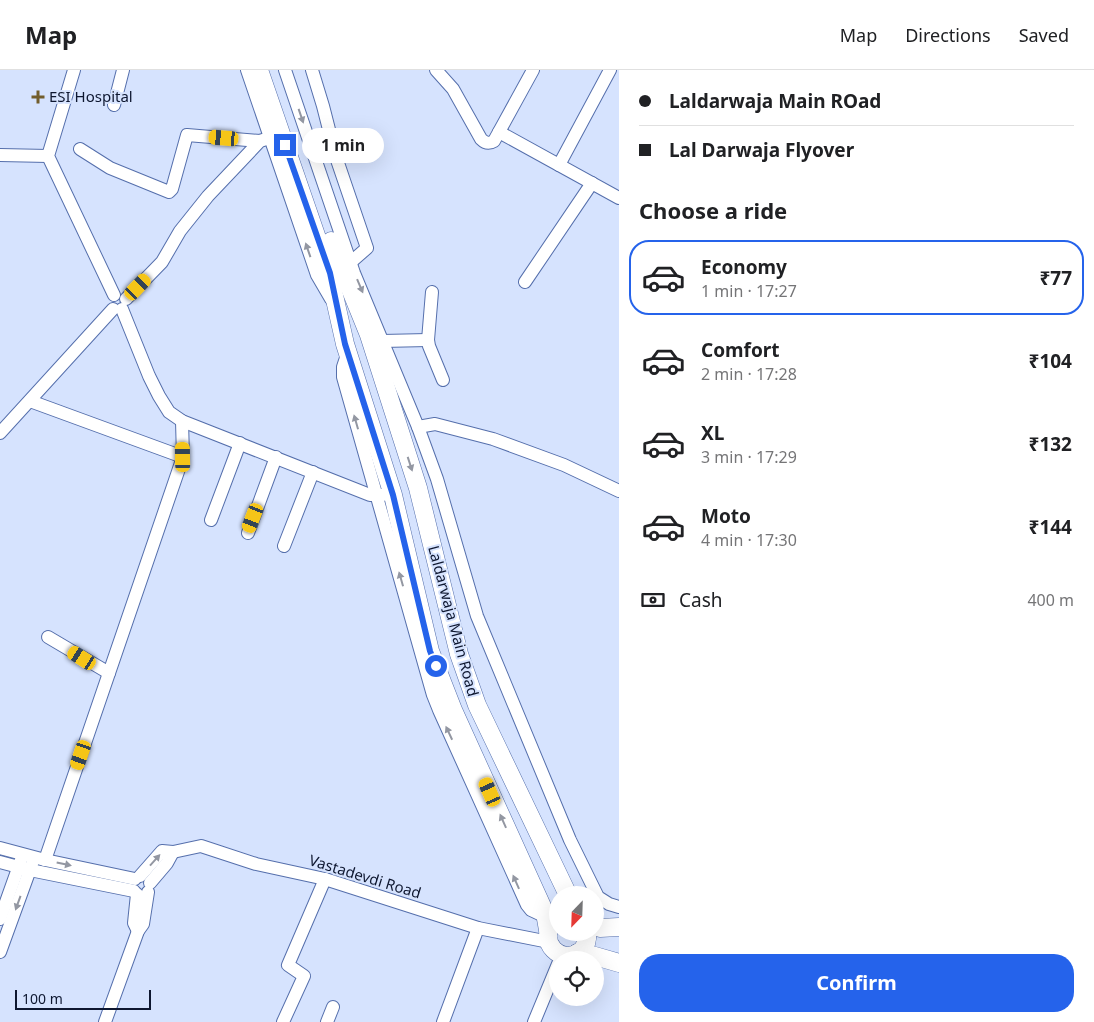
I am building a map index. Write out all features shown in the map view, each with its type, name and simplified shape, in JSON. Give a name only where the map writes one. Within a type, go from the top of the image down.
[{"type":"highway","points":[[259,70],[339,264]]},
{"type":"highway","points":[[272,70],[339,264]]},
{"type":"highway","name":"Laldarwaja Main Road","points":[[339,264],[337,309],[385,495],[430,651],[453,710],[549,925]]},
{"type":"highway","name":"Laldarwaja Main Road","points":[[339,264],[376,335],[418,488],[459,654],[477,705],[564,886]]},
{"type":"highway","points":[[604,928],[619,927]]},
{"type":"highway","points":[[578,951],[582,949],[587,941]]},
{"type":"highway","points":[[604,959],[619,963]]},
{"type":"street","points":[[114,104],[123,70]]},
{"type":"street","points":[[247,70],[265,139],[317,275],[337,309]]},
{"type":"street","points":[[285,70],[339,264],[368,248],[336,156],[312,70]]},
{"type":"street","points":[[436,70],[453,89],[481,139],[484,142],[491,143],[494,141],[533,70]]},
{"type":"street","points":[[71,71],[48,156],[119,303],[149,376],[169,412],[182,420],[370,495],[385,495]]},
{"type":"street","points":[[558,165],[611,72]]},
{"type":"street","points":[[499,132],[619,198]]},
{"type":"street","points":[[80,149],[110,168],[169,192],[172,189],[187,135],[265,139]]},
{"type":"street","points":[[0,434],[119,303],[162,262],[180,231],[208,196],[265,139]]},
{"type":"street","points":[[0,155],[48,156]]},
{"type":"street","points":[[525,282],[592,183]]},
{"type":"street","points":[[432,292],[428,346],[443,380]]},
{"type":"street","points":[[376,335],[428,340]]},
{"type":"street","points":[[376,335],[418,427],[437,479],[477,616],[570,840],[598,896],[609,904],[619,907]]},
{"type":"street","points":[[30,401],[183,457]]},
{"type":"street","points":[[0,919],[25,869],[34,857],[109,673],[183,457],[182,420]]},
{"type":"street","points":[[418,427],[435,424],[493,439],[564,465],[619,492]]},
{"type":"street","points":[[211,520],[240,443]]},
{"type":"street","points":[[248,532],[276,458]]},
{"type":"street","points":[[284,546],[313,472]]},
{"type":"street","points":[[418,488],[437,479]]},
{"type":"street","points":[[48,636],[109,673]]},
{"type":"street","name":"Vastadevdi Road","points":[[141,886],[162,851],[173,852],[201,846],[256,864],[325,879],[478,928],[549,927]]},
{"type":"street","points":[[0,848],[141,886]]},
{"type":"street","points":[[0,862],[25,869],[141,886]]},
{"type":"street","points":[[0,952],[25,869]]},
{"type":"street","points":[[283,1022],[304,976],[288,965],[325,879]]},
{"type":"street","points":[[106,1022],[138,932],[143,924],[141,886]]},
{"type":"street","points":[[443,1022],[478,928]]},
{"type":"street","points":[[534,1022],[549,990]]},
{"type":"street","points":[[326,1022],[333,1007]]},
{"type":"place","name":"ESI Hospital","points":[[38,97]]},
{"type":"route","points":[[285,145],[330,273],[345,344],[393,495],[430,651],[436,666]]}]
